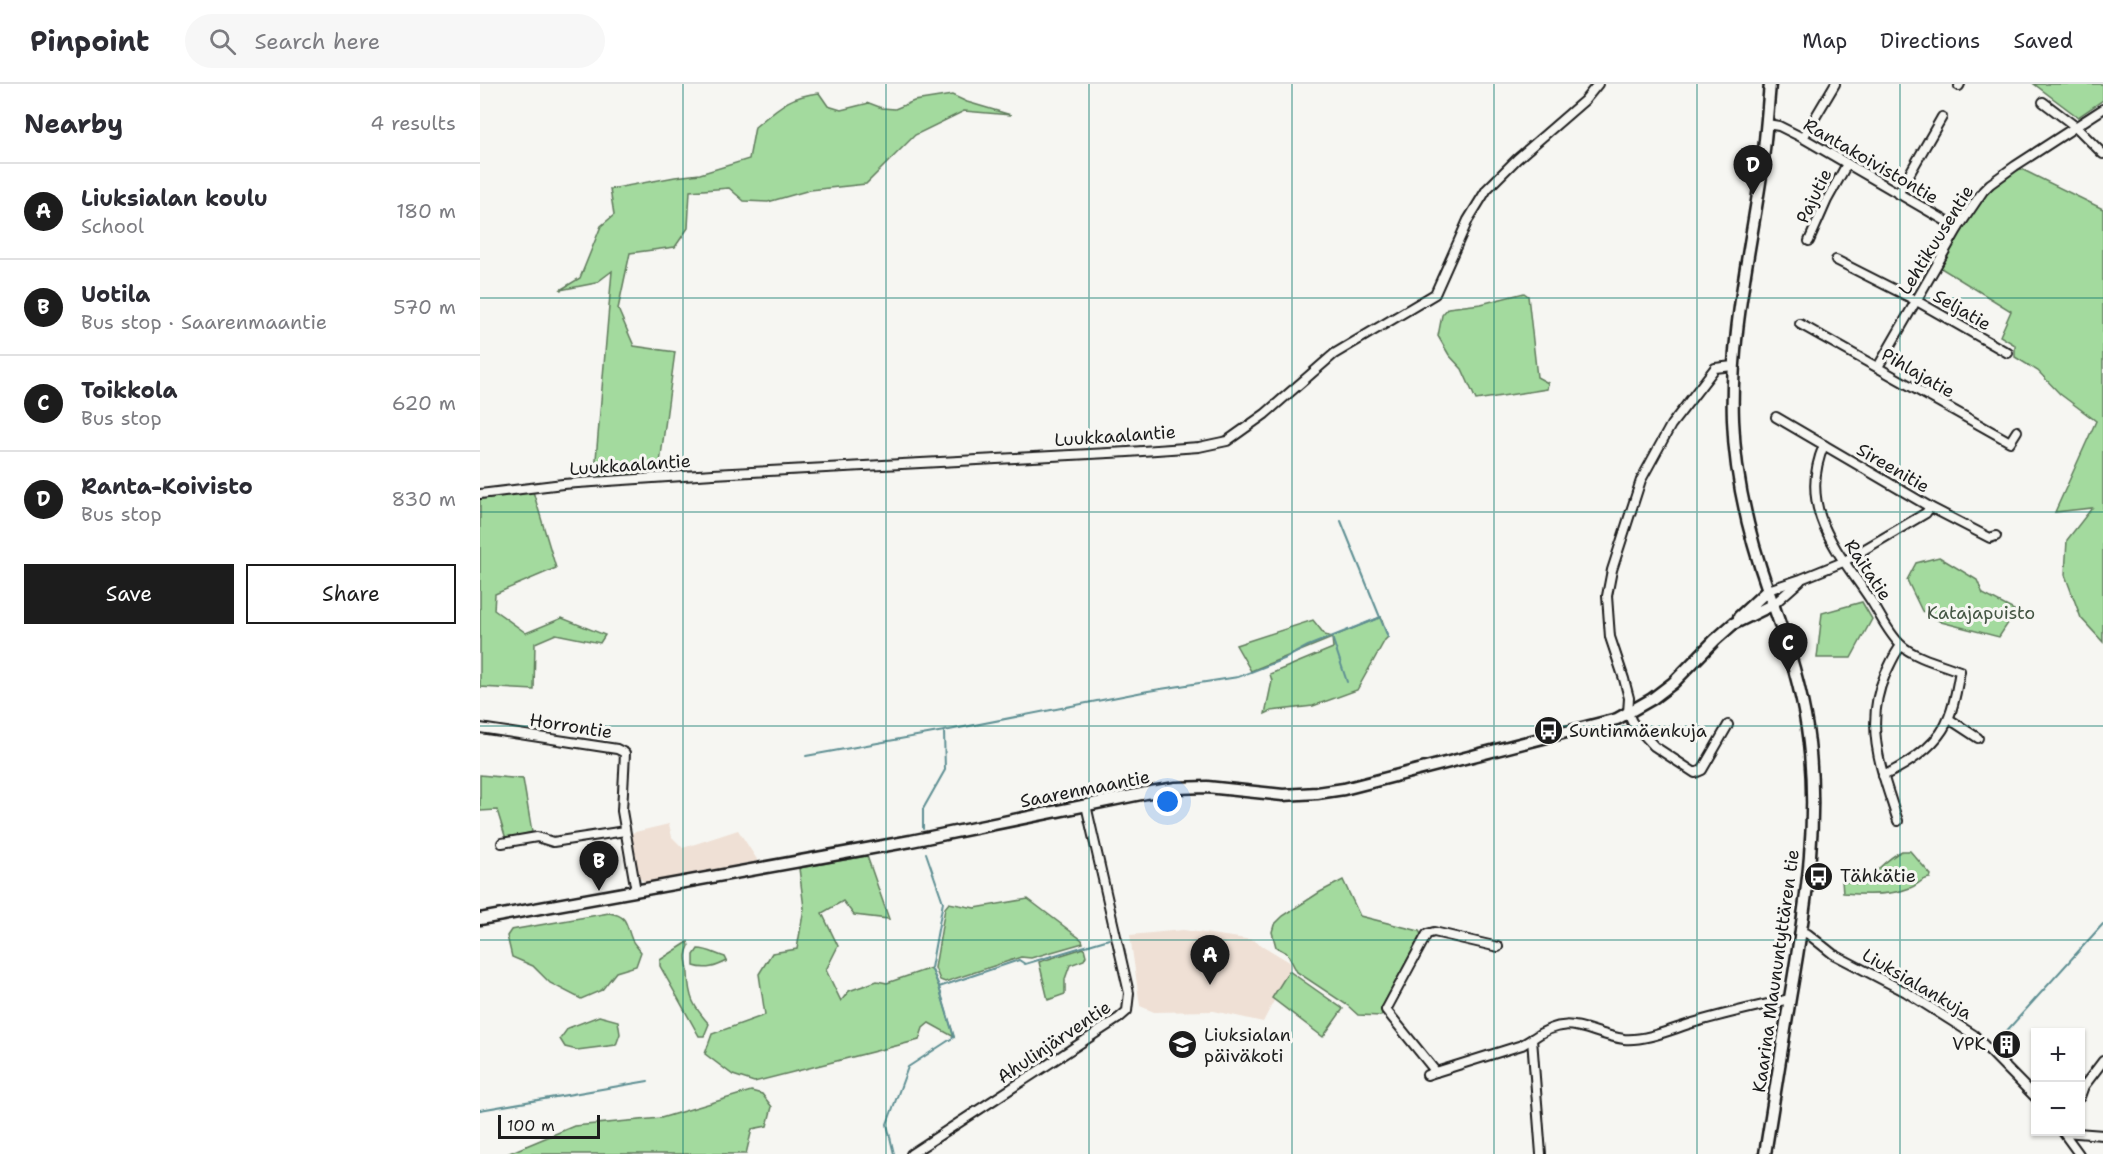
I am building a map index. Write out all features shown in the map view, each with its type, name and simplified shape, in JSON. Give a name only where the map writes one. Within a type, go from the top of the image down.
[{"type":"street","name":"Luukkaalantie","points":[[480,494],[562,484],[1128,452],[1199,447],[1227,441],[1265,414],[1334,354],[1435,294],[1468,220],[1487,189],[1516,159],[1585,100],[1598,84]]},
{"type":"street","name":"Kaarina Maununtyttären tie","points":[[1765,1154],[1802,932],[1811,852],[1812,792],[1805,717],[1791,656],[1768,590],[1746,512],[1736,462],[1733,422],[1732,366],[1737,321],[1761,179],[1770,84]]},
{"type":"street","points":[[1803,138],[1835,84]]},
{"type":"street","points":[[2043,102],[2076,127],[2103,154]]},
{"type":"street","name":"Lehtikuusentie","points":[[1878,367],[1972,205],[1990,184],[2103,109]]},
{"type":"street","points":[[1898,194],[1942,117]]},
{"type":"street","name":"Rantakoivistontie","points":[[1767,124],[1779,126],[1803,138],[1958,228]]},
{"type":"street","name":"Pajutie","points":[[1809,241],[1827,200],[1847,164]]},
{"type":"street","points":[[1896,176],[1905,182]]},
{"type":"street","name":"Seljatie","points":[[1836,260],[1915,300],[2008,353]]},
{"type":"street","name":"Pihlajatie","points":[[1800,324],[2010,442],[2017,431]]},
{"type":"street","points":[[1728,725],[1702,770],[1695,773],[1654,746],[1632,722],[1628,713],[1629,698],[1610,637],[1607,596],[1612,570],[1641,480],[1671,425],[1715,368],[1732,366]]},
{"type":"street","name":"Sireenitie","points":[[1776,417],[1930,507],[1990,538],[1996,536]]},
{"type":"street","name":"Raitatie","points":[[1824,445],[1818,459],[1815,486],[1817,511],[1843,561],[1901,646]]},
{"type":"street","points":[[1768,590],[1843,561],[1926,513],[1930,507]]},
{"type":"street","points":[[1774,604],[1801,579]]},
{"type":"street","name":"Saarenmaantie","points":[[480,920],[911,841],[1176,788],[1207,787],[1283,795],[1344,789],[1597,725],[1628,713],[1673,683],[1714,640],[1768,590]]},
{"type":"street","name":"Saarenmaantie","points":[[1733,624],[1774,604]]},
{"type":"street","points":[[1883,776],[1932,744],[1949,719],[1960,671],[1901,646],[1882,682],[1876,712],[1875,741],[1883,776],[1898,821]]},
{"type":"street","points":[[1949,719],[1978,738]]},
{"type":"street","name":"Horrontie","points":[[480,728],[621,750],[625,753],[622,811],[636,891]]},
{"type":"street","name":"Ahulinjärventie","points":[[911,1154],[1127,1011],[1129,993],[1086,805]]},
{"type":"street","points":[[502,843],[537,837],[553,842],[625,831]]},
{"type":"street","points":[[1436,1072],[1386,1010],[1427,934],[1434,932],[1498,947]]},
{"type":"street","name":"Liuksialankuja","points":[[1802,932],[1808,934],[1833,954],[1906,992],[1974,1035],[2031,1093]]},
{"type":"street","points":[[1427,1075],[1522,1045],[1545,1030],[1580,1026],[1625,1039],[1647,1037],[1733,1012],[1790,999]]},
{"type":"street","points":[[1532,1039],[1541,1154]]},
{"type":"street","points":[[2085,1085],[2103,1061]]},
{"type":"street","points":[[2085,1133],[2103,1135]]},
{"type":"street","points":[[2067,1136],[2079,1154]]},
{"type":"shaded area","points":[[669,824],[672,837],[683,848],[738,830],[758,861],[645,882],[639,878],[631,833]]},
{"type":"shaded area","points":[[1183,930],[1253,940],[1293,964],[1263,1022],[1214,1011],[1154,1012],[1140,1006],[1130,935]]},
{"type":"green space","points":[[2034,84],[2103,84],[2103,100],[2078,117]]},
{"type":"green space","points":[[819,93],[828,106],[841,110],[869,103],[882,108],[895,109],[914,101],[952,95],[967,102],[1011,115],[964,111],[915,135],[866,184],[810,190],[768,202],[744,201],[729,188],[690,191],[688,228],[675,247],[630,253],[618,309],[634,346],[675,352],[658,478],[597,482],[595,471],[612,271],[596,283],[560,290],[580,278],[601,226],[614,215],[610,189],[700,174],[749,159],[755,127],[792,100]]},
{"type":"green space","points":[[2015,166],[2103,209],[2103,642],[2081,618],[2065,575],[2067,540],[2092,508],[2055,512],[2096,421],[2060,394],[2038,371],[2015,357],[2015,345],[2000,336],[2011,311],[1936,265],[1972,205]]},
{"type":"green space","points":[[1524,293],[1528,296],[1537,377],[1548,383],[1547,389],[1476,400],[1462,369],[1449,355],[1438,336],[1442,315],[1448,308],[1481,304]]},
{"type":"green space","points":[[532,488],[556,568],[495,594],[494,610],[526,633],[562,618],[605,635],[600,643],[556,634],[535,643],[534,690],[480,687],[480,494]]},
{"type":"green space","name":"Katajapuisto","points":[[1939,557],[1977,580],[1983,594],[2016,611],[1999,637],[1941,622],[1922,611],[1907,580],[1916,563]]},
{"type":"green space","points":[[1862,602],[1872,619],[1851,658],[1817,658],[1822,613]]},
{"type":"green space","points":[[1381,617],[1388,637],[1357,690],[1313,706],[1271,711],[1265,714],[1272,681],[1270,674],[1333,648],[1332,638],[1251,671],[1236,645],[1313,620],[1325,635],[1332,637]]},
{"type":"green space","points":[[480,775],[523,779],[532,832],[506,839],[497,810],[480,811]]},
{"type":"green space","points":[[1902,851],[1910,851],[1931,875],[1930,878],[1910,888],[1886,894],[1843,893],[1842,881],[1859,884]]},
{"type":"green space","points":[[867,856],[889,919],[854,915],[843,901],[822,913],[838,946],[826,970],[841,1001],[849,991],[877,981],[887,983],[931,968],[954,1037],[929,1023],[923,1028],[919,1040],[754,1082],[733,1075],[705,1054],[712,1034],[765,1015],[759,974],[772,953],[797,949],[804,908],[799,868]]},
{"type":"green space","points":[[1343,880],[1360,916],[1419,931],[1421,934],[1386,1000],[1381,1016],[1358,1015],[1347,1005],[1297,972],[1287,953],[1276,947],[1272,932],[1274,925],[1283,916]]},
{"type":"green space","points":[[1028,899],[1083,943],[1031,958],[1021,957],[945,982],[940,980],[935,968],[945,908],[949,903],[975,908]]},
{"type":"green space","points":[[609,913],[623,919],[632,940],[641,952],[636,966],[616,972],[602,990],[581,999],[550,983],[533,966],[512,957],[507,936],[511,930]]},
{"type":"green space","points":[[688,942],[686,957],[691,996],[699,1012],[709,1024],[704,1036],[699,1036],[660,966],[660,960]]},
{"type":"green space","points":[[1084,948],[1086,956],[1084,960],[1070,965],[1065,979],[1065,994],[1048,1000],[1039,962]]},
{"type":"green space","points":[[698,949],[725,957],[727,961],[711,967],[694,966],[694,955]]},
{"type":"green space","points":[[1289,971],[1343,1009],[1323,1037],[1272,998]]},
{"type":"green space","points":[[599,1016],[618,1021],[620,1034],[616,1045],[577,1050],[565,1047],[560,1039],[568,1028]]},
{"type":"green space","points":[[751,1091],[762,1094],[772,1107],[767,1126],[752,1129],[746,1154],[507,1154],[574,1126],[661,1118]]},
{"type":"waterway","points":[[1341,521],[1388,637]]},
{"type":"waterway","points":[[923,829],[923,809],[945,770],[944,731],[1148,691],[1238,677],[1381,617]]},
{"type":"waterway","points":[[1332,637],[1347,682]]},
{"type":"waterway","points":[[806,756],[944,731]]},
{"type":"waterway","points":[[926,853],[943,902],[931,968],[939,986]]},
{"type":"waterway","points":[[1994,1045],[2103,924]]},
{"type":"waterway","points":[[894,1154],[887,1124],[908,1067],[954,1037],[939,987],[1019,960],[1025,964],[1109,939]]},
{"type":"waterway","points":[[480,1110],[648,1081]]},
{"type":"place","name":"Ranta-Koivisto","points":[[1753,195]]},
{"type":"place","name":"Toikkola","points":[[1788,673]]},
{"type":"place","name":"Suntinmäenkuja","points":[[1548,731]]},
{"type":"place","name":"Tähkätie","points":[[1819,876]]},
{"type":"place","name":"Uotila","points":[[599,891]]},
{"type":"place","name":"Liuksialan koulu","points":[[1210,985]]},
{"type":"place","name":"VPK","points":[[2007,1044]]},
{"type":"place","name":"Liuksialan päiväkoti","points":[[1183,1045]]}]
